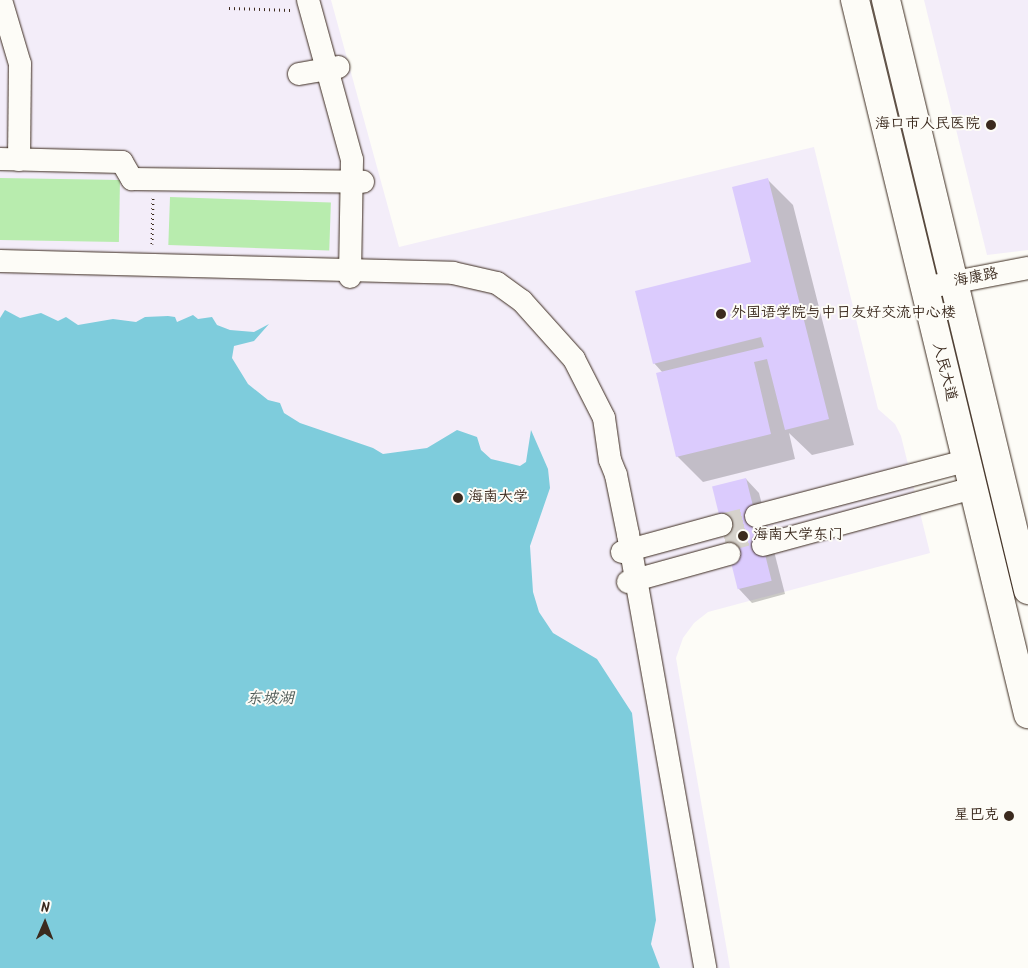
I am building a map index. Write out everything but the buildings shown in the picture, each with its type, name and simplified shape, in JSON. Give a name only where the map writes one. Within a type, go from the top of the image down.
[{"type":"main road","name":"人民大道","points":[[855,0],[1028,714]]},
{"type":"main road","name":"人民大道","points":[[886,0],[1028,590]]},
{"type":"street","points":[[1,0],[4,23],[20,64],[10,154]]},
{"type":"street","points":[[313,3],[363,161],[358,176],[356,274]]},
{"type":"street","points":[[299,74],[333,68]]},
{"type":"street","points":[[10,154],[123,152],[135,167],[358,176]]},
{"type":"street","points":[[10,154],[122,162],[132,179],[358,176]]},
{"type":"street","points":[[0,261],[152,265],[356,274]]},
{"type":"street","name":"海康路","points":[[924,288],[1028,268]]},
{"type":"street","points":[[0,269],[356,274],[453,273],[485,278],[509,291],[548,328],[574,359],[601,409],[696,968]]},
{"type":"street","points":[[911,490],[760,530],[969,475]]},
{"type":"street","points":[[629,567],[718,542],[629,567]]},
{"type":"street","points":[[629,567],[705,968]]},
{"type":"path","points":[[229,8],[313,3]]},
{"type":"path","points":[[152,265],[153,180]]},
{"type":"shaded area","name":"海南大学","points":[[0,0],[331,0],[399,247],[814,147],[878,409],[895,424],[901,436],[930,553],[708,612],[694,623],[683,638],[676,658],[730,968],[0,968]]},
{"type":"shaded area","name":"海口市人民医院","points":[[924,0],[1028,0],[1028,250],[987,255]]},
{"type":"green space","points":[[0,178],[120,180],[119,242],[0,240]]},
{"type":"green space","points":[[170,197],[331,203],[329,251],[168,245]]},
{"type":"water","name":"东坡湖","points":[[5,310],[20,318],[41,313],[58,321],[66,317],[78,325],[113,319],[136,322],[145,317],[168,316],[175,317],[177,322],[193,315],[198,319],[212,317],[217,325],[230,330],[254,332],[269,324],[254,341],[234,346],[232,358],[248,384],[268,400],[280,403],[284,413],[300,423],[373,448],[383,454],[427,448],[457,430],[477,437],[481,450],[491,459],[520,466],[526,462],[531,430],[548,469],[550,488],[530,546],[533,592],[539,612],[553,633],[597,659],[632,713],[656,920],[651,944],[660,968],[0,968],[0,318]]},
{"type":"tunnel","points":[[721,525],[756,516]]},
{"type":"tunnel","points":[[725,541],[760,531]]},
{"type":"place","name":"海口市人民医院","points":[[991,125]]},
{"type":"place","name":"外国语学院与中日友好交流中心楼","points":[[721,314]]},
{"type":"place","name":"海南大学","points":[[458,498]]},
{"type":"place","name":"海南大学东门","points":[[743,536]]},
{"type":"place","name":"星巴克","points":[[1009,816]]}]
